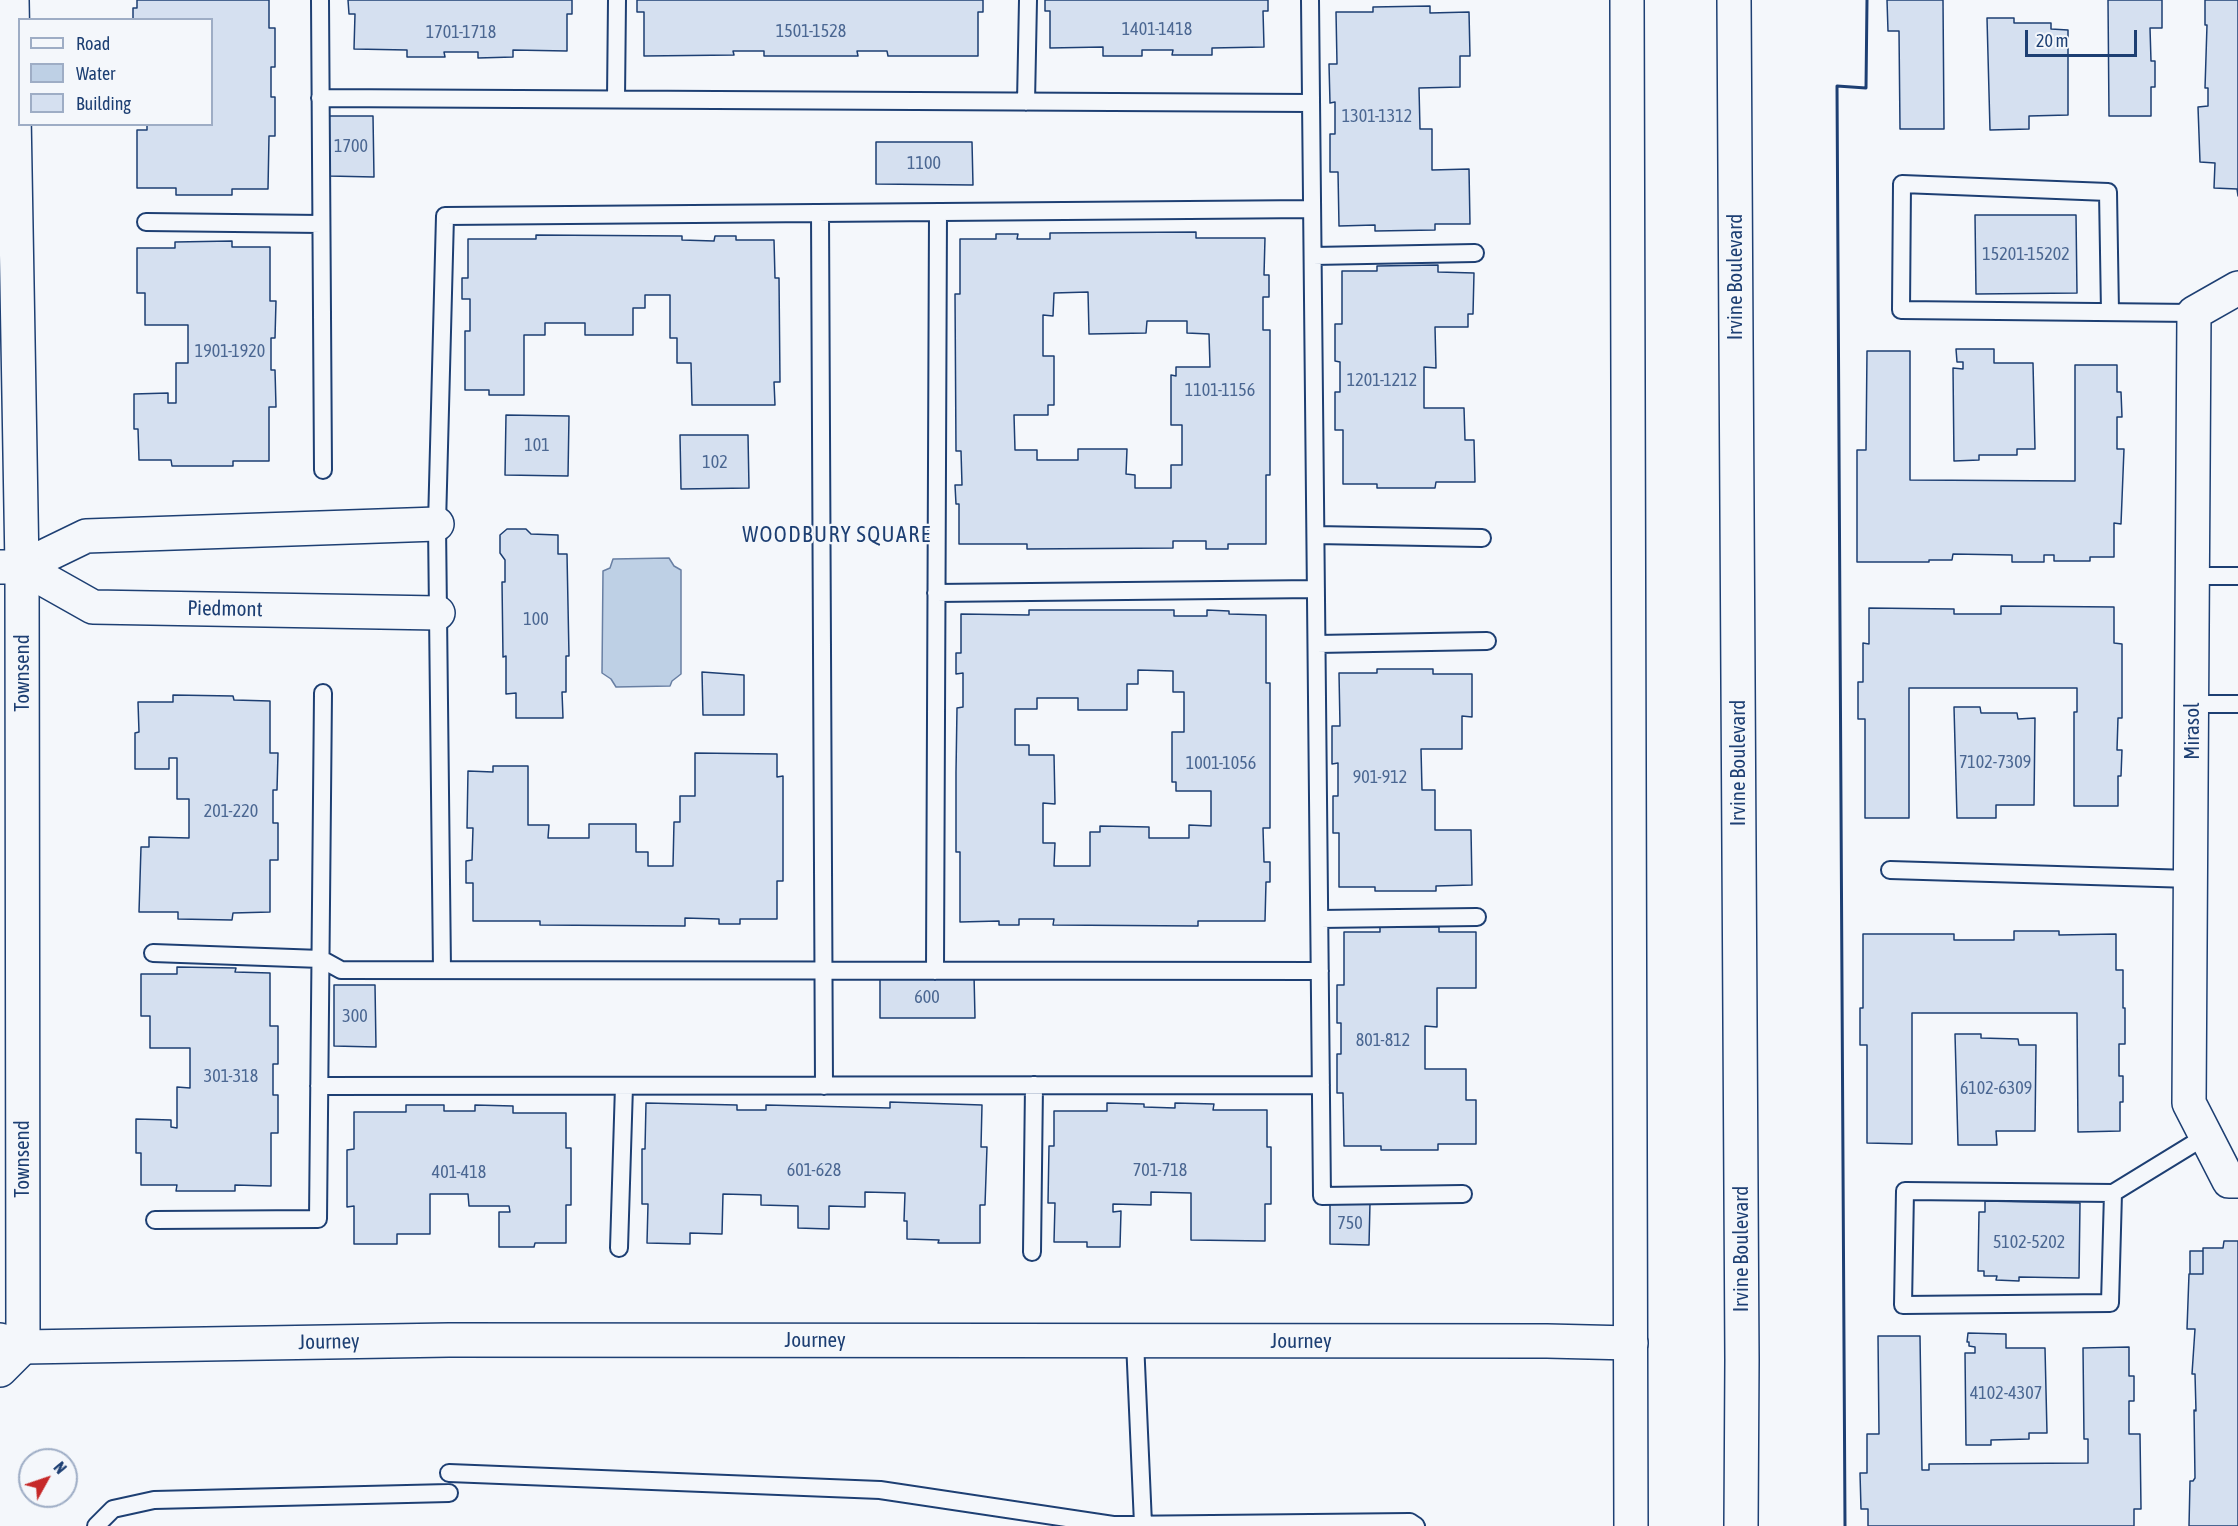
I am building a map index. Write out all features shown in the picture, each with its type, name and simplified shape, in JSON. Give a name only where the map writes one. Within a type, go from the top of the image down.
[{"type":"street","name":"Townsend","points":[[11,1343],[12,0]]},
{"type":"street","points":[[1627,0],[1631,1526]]},
{"type":"street","name":"Irvine Boulevard","points":[[1734,0],[1741,1526]]},
{"type":"street","points":[[2194,313],[2238,288]]},
{"type":"street","name":"Mirasol","points":[[2194,313],[2189,1103],[2229,1181],[2238,1181]]},
{"type":"street","points":[[11,567],[86,536],[437,524]]},
{"type":"street","name":"Piedmont","points":[[11,567],[93,607],[438,613]]},
{"type":"street","name":"Journey","points":[[11,1343],[449,1340],[1631,1343]]},
{"type":"street","points":[[0,1370],[11,1343]]},
{"type":"lane","points":[[320,0],[323,470]]},
{"type":"lane","points":[[616,99],[617,0]]},
{"type":"lane","points":[[1026,102],[1028,0]]},
{"type":"lane","points":[[1310,0],[1322,1196],[1463,1194]]},
{"type":"lane","points":[[320,98],[1311,103]]},
{"type":"lane","points":[[2110,312],[2108,192],[1902,184],[1900,310],[2194,313]]},
{"type":"lane","points":[[442,970],[437,524],[445,216],[1312,209]]},
{"type":"lane","points":[[935,971],[938,212]]},
{"type":"lane","points":[[820,213],[824,1086]]},
{"type":"lane","points":[[146,222],[321,224]]},
{"type":"lane","points":[[1313,256],[1475,253]]},
{"type":"lane","points":[[1316,535],[1482,538]]},
{"type":"lane","points":[[2193,576],[2238,576]]},
{"type":"lane","points":[[936,593],[1316,589]]},
{"type":"lane","points":[[1317,644],[1487,641]]},
{"type":"lane","points":[[155,1220],[318,1220],[323,693]]},
{"type":"lane","points":[[2192,704],[2238,704]]},
{"type":"lane","points":[[1890,870],[2191,879]]},
{"type":"lane","points":[[1320,919],[1477,917]]},
{"type":"lane","points":[[153,953],[321,959],[341,970],[1320,971]]},
{"type":"lane","points":[[1032,1252],[1034,1085]]},
{"type":"lane","points":[[320,1086],[1321,1085]]},
{"type":"lane","points":[[620,1248],[624,1086]]},
{"type":"lane","points":[[2113,1193],[2110,1303],[1903,1305],[1905,1191],[2113,1193],[2206,1136]]},
{"type":"lane","points":[[1135,1341],[1143,1524]]},
{"type":"lane","points":[[449,1473],[880,1490],[1113,1525],[1410,1522],[1416,1526]]},
{"type":"lane","points":[[96,1526],[113,1509],[154,1500],[450,1493]]},
{"type":"water","points":[[669,558],[674,566],[681,570],[681,674],[672,681],[670,686],[616,687],[611,679],[602,673],[603,571],[610,568],[613,559]]},
{"type":"building","points":[[137,0],[269,0],[269,28],[275,28],[275,67],[271,67],[271,97],[275,97],[275,136],[269,136],[268,189],[232,189],[232,195],[176,195],[176,188],[137,188],[137,130],[147,130],[147,126],[213,126],[213,18],[133,18],[133,8],[137,8]]},
{"type":"building","points":[[348,0],[572,0],[572,14],[567,14],[567,51],[513,50],[513,57],[478,58],[478,52],[444,52],[445,57],[407,57],[407,50],[354,49],[355,14],[349,14]]},
{"type":"building","points":[[637,0],[983,0],[983,12],[978,12],[978,56],[888,56],[887,51],[857,51],[858,56],[764,56],[764,51],[733,51],[734,55],[644,56],[644,12],[637,12]]},
{"type":"building","points":[[1045,0],[1268,0],[1268,11],[1263,11],[1264,47],[1212,48],[1212,55],[1172,55],[1173,50],[1142,50],[1142,56],[1103,56],[1103,47],[1050,48],[1050,11],[1045,11]]},
{"type":"building","points":[[1887,0],[1943,0],[1944,129],[1900,129],[1899,31],[1888,31]]},
{"type":"building","points":[[2108,0],[2162,0],[2162,28],[2150,28],[2151,61],[2155,61],[2155,87],[2151,87],[2151,116],[2109,116]]},
{"type":"building","points":[[2205,0],[2238,0],[2238,196],[2237,189],[2214,188],[2215,163],[2200,162],[2198,107],[2208,106],[2208,88],[2205,88],[2207,25],[2205,25]]},
{"type":"building","points":[[1430,6],[1430,13],[1469,12],[1470,56],[1460,56],[1460,87],[1419,88],[1420,129],[1432,129],[1432,170],[1469,169],[1470,224],[1435,224],[1435,230],[1375,231],[1375,225],[1339,226],[1338,172],[1330,172],[1330,134],[1335,134],[1335,102],[1330,103],[1329,64],[1337,64],[1336,12],[1373,12],[1373,7]]},
{"type":"building","points":[[1987,18],[2014,18],[2014,23],[2051,23],[2051,29],[2068,30],[2068,115],[2029,116],[2029,129],[1990,130]]},
{"type":"building","points":[[329,116],[373,116],[374,177],[329,176]]},
{"type":"building","points":[[876,142],[972,142],[973,185],[876,184]]},
{"type":"building","points":[[1975,215],[2076,215],[2077,293],[1976,294]]},
{"type":"building","points":[[1196,232],[1196,238],[1265,238],[1264,275],[1269,275],[1269,297],[1263,297],[1263,330],[1270,330],[1270,475],[1266,475],[1266,544],[1228,544],[1228,549],[1206,549],[1206,541],[1173,541],[1173,548],[1027,549],[1027,544],[959,544],[959,504],[956,504],[955,485],[962,485],[961,451],[956,451],[955,294],[960,294],[960,239],[996,239],[996,234],[1018,234],[1017,239],[1050,239],[1050,233]],"holes":[[[1088,292],[1089,334],[1146,333],[1147,321],[1187,321],[1187,333],[1209,334],[1210,367],[1176,367],[1176,376],[1171,375],[1171,425],[1182,425],[1182,465],[1171,465],[1171,488],[1135,488],[1135,475],[1126,474],[1127,449],[1078,449],[1078,460],[1037,460],[1037,450],[1015,450],[1014,415],[1048,415],[1048,405],[1054,405],[1054,356],[1043,356],[1043,315],[1053,316],[1054,293]]]},
{"type":"building","points":[[536,235],[682,236],[682,240],[714,241],[715,236],[736,236],[736,240],[774,240],[775,278],[779,278],[780,382],[774,382],[775,405],[692,405],[691,363],[677,363],[677,338],[670,338],[670,295],[645,295],[645,308],[633,308],[633,335],[585,335],[585,323],[545,323],[545,335],[524,335],[524,395],[489,395],[489,390],[465,390],[465,331],[470,331],[470,299],[462,299],[462,278],[468,278],[468,239],[536,239]]},
{"type":"building","points":[[232,241],[232,247],[270,247],[270,301],[276,301],[275,338],[271,338],[271,370],[275,370],[276,407],[269,407],[269,461],[233,461],[233,466],[172,466],[171,460],[139,460],[138,429],[134,429],[134,394],[168,393],[168,403],[176,403],[176,363],[188,363],[188,325],[145,325],[145,293],[137,293],[137,248],[175,248],[175,242]]},
{"type":"building","points":[[1438,265],[1438,272],[1474,273],[1473,314],[1468,314],[1468,327],[1435,327],[1436,368],[1424,367],[1424,408],[1464,408],[1465,440],[1474,440],[1475,482],[1436,482],[1435,488],[1377,488],[1377,484],[1343,484],[1343,430],[1335,430],[1335,392],[1340,392],[1340,362],[1335,361],[1335,324],[1342,324],[1342,271],[1377,271],[1377,266]]},
{"type":"building","points":[[1956,349],[1994,349],[1994,363],[2033,363],[2035,449],[2017,449],[2017,455],[1979,455],[1979,460],[1954,461],[1953,368],[1963,369],[1963,362],[1957,362]]},
{"type":"building","points":[[1867,351],[1910,351],[1910,480],[2075,481],[2075,365],[2117,365],[2117,392],[2121,392],[2122,417],[2117,417],[2117,449],[2124,449],[2121,524],[2114,523],[2114,557],[2090,557],[2090,561],[2054,561],[2054,555],[2044,555],[2044,562],[2012,562],[2012,555],[1953,554],[1952,560],[1929,560],[1929,562],[1857,562],[1857,450],[1866,450]]},
{"type":"building","points":[[506,415],[569,416],[568,476],[505,475]]},
{"type":"building","points":[[680,435],[748,435],[749,488],[681,489]]},
{"type":"building","points":[[507,529],[526,529],[531,534],[558,535],[558,554],[567,554],[569,656],[566,656],[566,692],[562,692],[563,718],[516,718],[516,693],[506,694],[502,582],[505,582],[505,560],[500,553],[500,535]]},
{"type":"building","points":[[2001,606],[2114,607],[2114,643],[2122,644],[2122,718],[2118,718],[2117,750],[2122,750],[2121,776],[2118,776],[2118,806],[2074,806],[2074,712],[2077,712],[2077,688],[1909,688],[1909,818],[1865,818],[1865,719],[1858,719],[1858,682],[1863,682],[1863,643],[1869,644],[1869,608],[1954,609],[1954,614],[2001,614]]},
{"type":"building","points":[[1029,610],[1174,610],[1174,616],[1207,616],[1207,610],[1229,611],[1229,614],[1266,615],[1266,683],[1270,683],[1270,828],[1263,828],[1264,862],[1270,862],[1270,882],[1266,882],[1265,921],[1198,921],[1198,926],[1053,925],[1054,919],[1019,919],[1019,925],[999,925],[999,921],[960,922],[960,852],[956,852],[956,772],[957,708],[963,707],[963,673],[956,674],[956,653],[961,653],[961,614],[1029,615]],"holes":[[[1138,670],[1173,671],[1173,692],[1184,692],[1184,732],[1172,732],[1172,782],[1176,782],[1176,791],[1211,791],[1211,826],[1189,825],[1189,838],[1149,838],[1149,827],[1100,826],[1100,832],[1090,832],[1090,866],[1054,866],[1055,843],[1043,843],[1043,803],[1055,804],[1054,755],[1029,755],[1029,745],[1015,745],[1015,709],[1037,709],[1037,698],[1078,698],[1078,710],[1127,710],[1127,684],[1138,684]]]},
{"type":"building","points":[[1377,669],[1433,669],[1433,674],[1472,674],[1472,717],[1462,716],[1462,749],[1421,749],[1422,790],[1435,790],[1435,830],[1471,830],[1472,885],[1436,886],[1436,891],[1375,891],[1375,887],[1339,887],[1339,833],[1333,833],[1333,796],[1338,796],[1338,763],[1332,764],[1332,726],[1340,726],[1339,673],[1377,673]]},
{"type":"building","points":[[702,672],[744,675],[744,715],[703,715]]},
{"type":"building","points":[[173,695],[233,696],[234,700],[270,701],[270,753],[278,753],[277,790],[273,790],[273,823],[278,823],[278,860],[270,860],[270,912],[233,913],[232,920],[178,919],[178,912],[139,912],[141,847],[149,847],[149,837],[189,838],[189,799],[177,799],[177,758],[169,758],[169,769],[135,769],[135,733],[139,732],[138,702],[173,702]]},
{"type":"building","points":[[1954,707],[1980,707],[1981,713],[2017,713],[2018,719],[2035,718],[2034,805],[1996,805],[1996,818],[1957,818]]},
{"type":"building","points":[[695,753],[777,754],[777,777],[783,776],[783,881],[777,881],[777,919],[740,919],[740,924],[719,924],[719,919],[685,918],[685,926],[540,925],[540,921],[473,921],[473,883],[466,883],[466,861],[472,860],[473,828],[467,828],[468,771],[493,772],[493,766],[528,766],[528,825],[549,825],[548,838],[589,838],[589,824],[636,824],[636,852],[648,852],[648,866],[673,866],[674,822],[680,822],[680,796],[695,796]]},
{"type":"building","points":[[1380,927],[1439,927],[1439,932],[1476,932],[1476,988],[1437,988],[1437,1027],[1425,1026],[1425,1069],[1466,1069],[1466,1100],[1476,1100],[1476,1144],[1438,1144],[1438,1150],[1381,1150],[1381,1146],[1344,1146],[1343,1093],[1337,1093],[1337,1054],[1341,1054],[1341,1023],[1337,1023],[1337,985],[1344,985],[1344,932],[1380,932]]},
{"type":"building","points":[[2014,931],[2059,931],[2059,935],[2116,934],[2116,970],[2123,970],[2123,1008],[2125,1008],[2125,1044],[2119,1044],[2119,1076],[2123,1076],[2120,1131],[2078,1132],[2077,1013],[1912,1013],[1912,1144],[1867,1143],[1867,1045],[1860,1045],[1860,1008],[1863,1008],[1863,934],[1954,934],[1954,940],[2014,940]]},
{"type":"building","points":[[177,967],[236,968],[235,972],[270,973],[270,1026],[278,1026],[278,1064],[273,1064],[273,1095],[278,1095],[278,1133],[271,1133],[271,1186],[235,1185],[235,1191],[176,1191],[177,1185],[141,1185],[141,1153],[136,1153],[136,1119],[171,1120],[171,1127],[177,1128],[177,1087],[190,1088],[190,1048],[150,1048],[150,1016],[141,1016],[141,974],[177,974]]},
{"type":"building","points":[[880,975],[974,975],[975,1018],[880,1018]]},
{"type":"building","points":[[334,985],[375,985],[376,1047],[334,1046]]},
{"type":"building","points":[[1955,1034],[1981,1034],[1981,1038],[2018,1039],[2019,1045],[2036,1045],[2035,1131],[1996,1131],[1997,1145],[1958,1145]]},
{"type":"building","points":[[890,1102],[982,1105],[981,1147],[987,1147],[985,1205],[980,1205],[980,1243],[938,1243],[939,1240],[907,1239],[907,1221],[904,1221],[905,1193],[865,1192],[865,1207],[829,1206],[829,1229],[798,1228],[798,1206],[761,1205],[761,1195],[723,1194],[722,1234],[690,1233],[690,1244],[647,1243],[648,1204],[642,1204],[642,1149],[645,1149],[646,1103],[737,1105],[737,1110],[766,1110],[766,1105],[890,1108]]},
{"type":"building","points":[[1107,1103],[1175,1108],[1175,1103],[1214,1104],[1213,1110],[1267,1110],[1267,1147],[1271,1147],[1271,1204],[1265,1204],[1265,1241],[1191,1240],[1191,1193],[1151,1192],[1151,1205],[1113,1204],[1113,1212],[1121,1211],[1120,1247],[1087,1247],[1087,1242],[1054,1242],[1055,1203],[1048,1203],[1049,1146],[1054,1146],[1054,1111],[1107,1111]]},
{"type":"building","points":[[406,1105],[444,1105],[444,1111],[475,1111],[475,1105],[513,1106],[513,1113],[566,1113],[566,1148],[571,1148],[571,1205],[566,1205],[566,1243],[535,1243],[534,1247],[499,1247],[499,1212],[510,1212],[509,1206],[469,1206],[468,1194],[430,1194],[430,1234],[397,1234],[397,1244],[354,1244],[354,1206],[347,1207],[347,1150],[354,1149],[354,1112],[406,1112]]},
{"type":"building","points":[[1985,1201],[2080,1203],[2079,1278],[2019,1277],[2019,1281],[1996,1280],[1997,1276],[1984,1276],[1984,1271],[1978,1271],[1979,1212],[1985,1212]]},
{"type":"building","points":[[1330,1203],[1370,1203],[1369,1245],[1330,1244]]},
{"type":"building","points":[[2224,1241],[2238,1241],[2238,1526],[2189,1526],[2190,1481],[2195,1478],[2194,1410],[2196,1411],[2195,1374],[2192,1374],[2195,1329],[2187,1329],[2189,1274],[2203,1274],[2203,1248],[2223,1248]]},
{"type":"building","points":[[2190,1251],[2203,1251],[2203,1274],[2190,1274]]},
{"type":"building","points":[[1968,1333],[2006,1334],[2006,1348],[2045,1348],[2047,1433],[2029,1433],[2029,1439],[1991,1440],[1991,1445],[1966,1445],[1965,1353],[1975,1353],[1975,1347],[1969,1346],[1967,1342]]},
{"type":"building","points":[[1878,1336],[1920,1336],[1922,1470],[1929,1470],[1929,1464],[2088,1463],[2088,1439],[2084,1439],[2083,1348],[2129,1347],[2129,1376],[2134,1376],[2134,1401],[2129,1401],[2129,1434],[2140,1434],[2141,1509],[2134,1509],[2134,1526],[1868,1526],[1868,1509],[1861,1509],[1860,1473],[1867,1473],[1867,1434],[1879,1434]]},
{"type":"wall","points":[[1845,1526],[1837,86],[1866,88],[1867,0]]},
{"type":"district","name":"WOODBURY SQUARE","points":[[837,535]]}]
